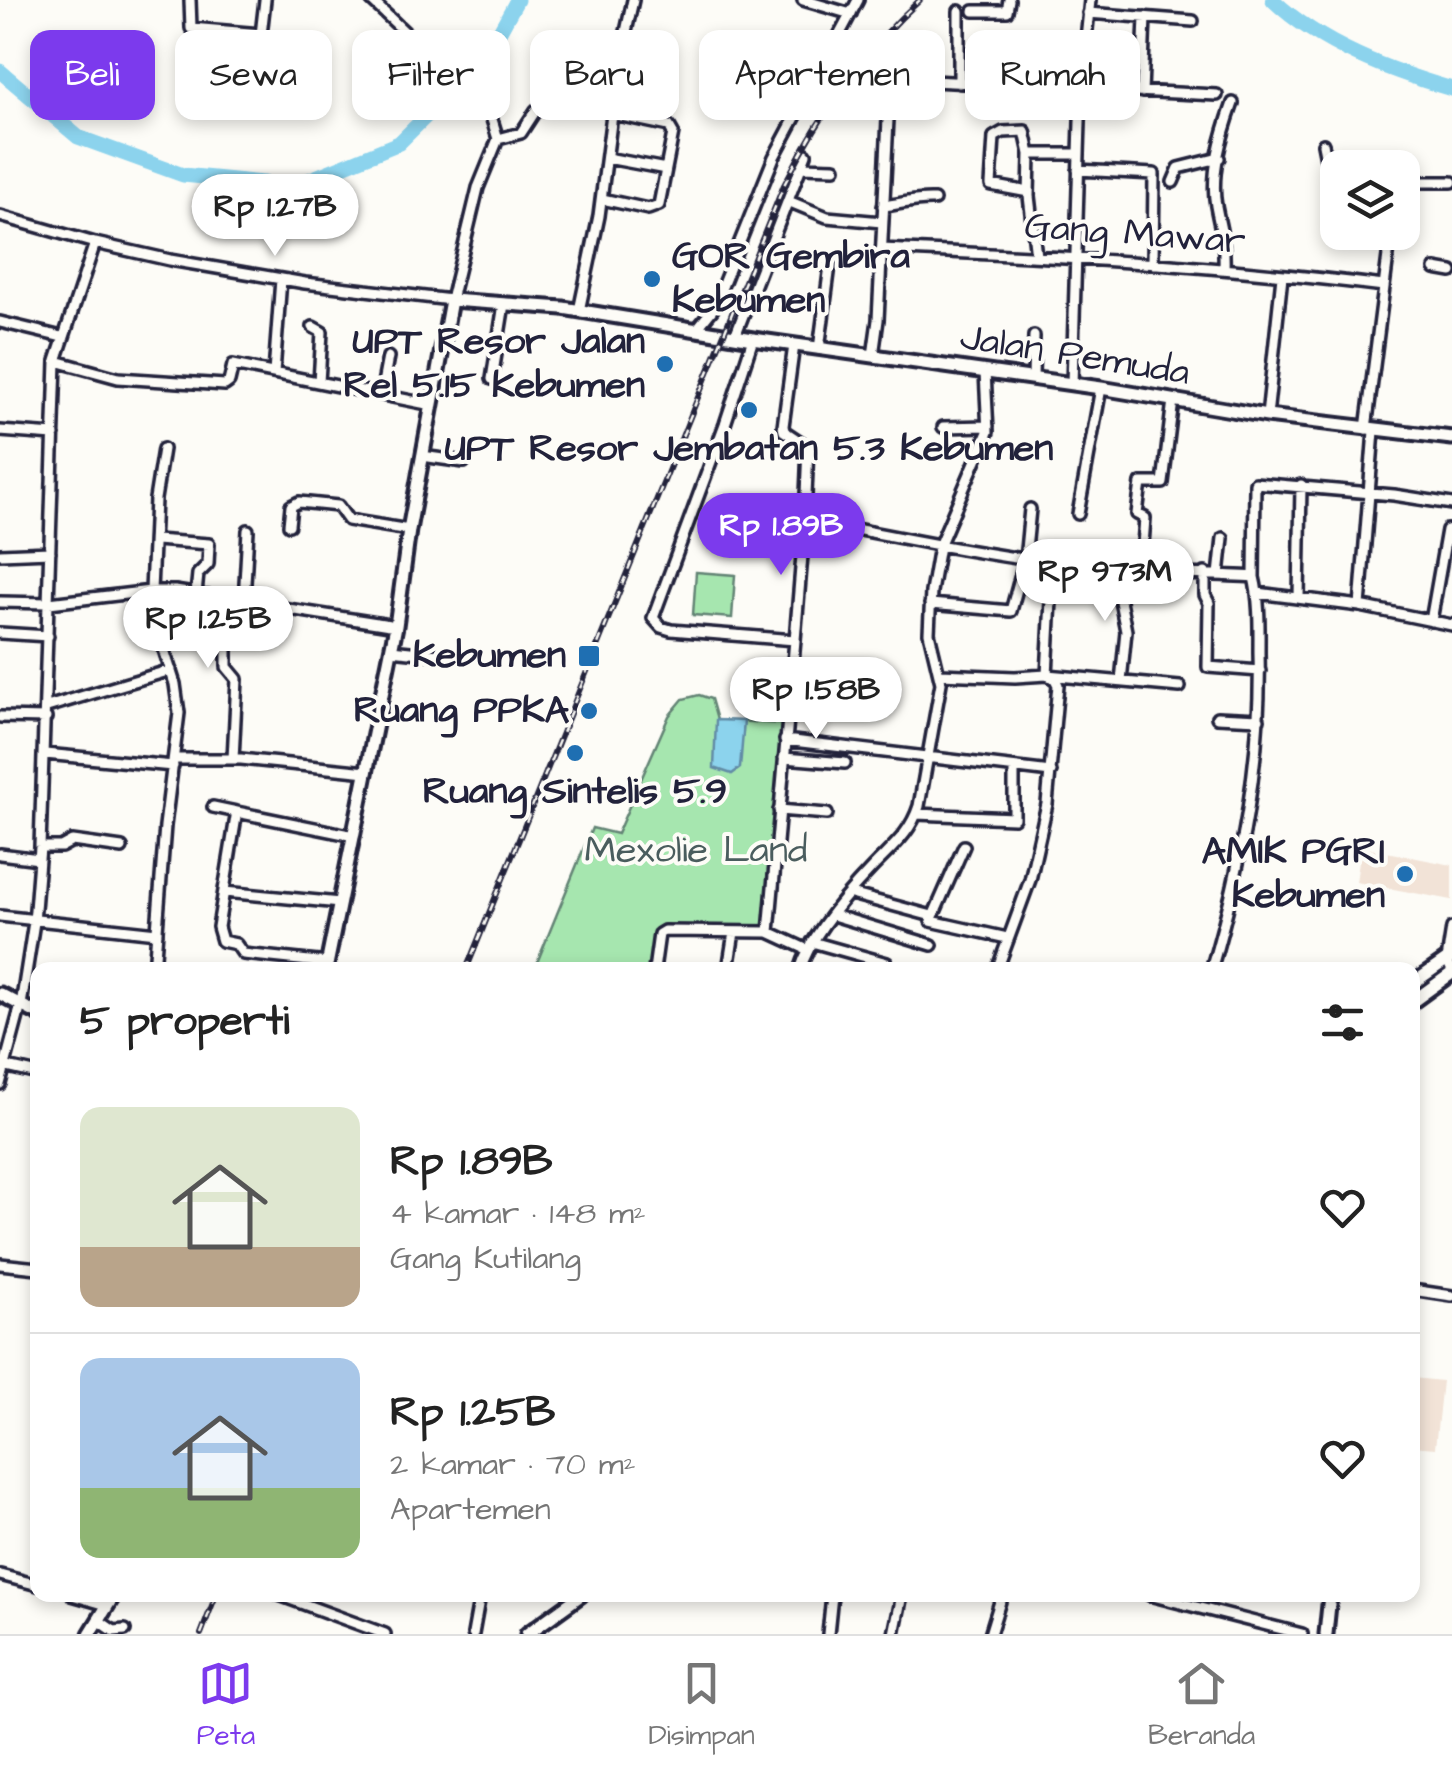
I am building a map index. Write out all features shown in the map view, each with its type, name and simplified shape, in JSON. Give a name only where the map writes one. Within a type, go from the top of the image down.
[{"type":"main road","name":"Jalan Pemuda","points":[[451,300],[578,311],[1267,416],[1452,438]]},
{"type":"main road","points":[[328,962],[396,626],[409,530],[451,300]]},
{"type":"main road","points":[[1420,980],[1451,965]]},
{"type":"main road","points":[[1420,994],[1451,965]]},
{"type":"main road","points":[[0,994],[30,1010]]},
{"type":"main road","points":[[90,1634],[110,1602]]},
{"type":"main road","points":[[528,1634],[571,1602]]},
{"type":"main road","points":[[1326,1634],[1329,1602]]},
{"type":"street","points":[[190,0],[190,28],[214,30]]},
{"type":"street","points":[[261,30],[264,0]]},
{"type":"street","points":[[0,216],[95,243],[281,279],[451,300],[478,188],[498,139],[490,113],[372,0]]},
{"type":"street","points":[[625,30],[633,0]]},
{"type":"street","points":[[804,0],[851,14]]},
{"type":"street","points":[[974,11],[1007,11],[1009,0]]},
{"type":"street","points":[[1086,30],[1090,0]]},
{"type":"street","points":[[696,330],[713,310],[774,157],[860,1]]},
{"type":"street","points":[[959,11],[959,83]]},
{"type":"street","points":[[1088,13],[1193,21]]},
{"type":"street","points":[[1144,17],[1142,92],[1218,96]]},
{"type":"street","points":[[945,82],[965,83]]},
{"type":"street","points":[[1224,269],[1225,236],[1216,200],[1222,136],[1233,103]]},
{"type":"street","points":[[498,139],[521,133],[530,119]]},
{"type":"street","points":[[578,311],[602,199],[611,120]]},
{"type":"street","points":[[602,199],[653,209],[660,202],[671,127],[639,120]]},
{"type":"street","points":[[872,356],[878,320],[888,120]]},
{"type":"street","points":[[1072,384],[1080,120]]},
{"type":"street","points":[[1029,192],[992,185],[994,136],[1026,131],[1036,256]]},
{"type":"street","points":[[1323,144],[1324,150]]},
{"type":"street","points":[[734,336],[806,154]]},
{"type":"street","points":[[1030,154],[1079,154]]},
{"type":"street","points":[[607,158],[666,168]]},
{"type":"street","points":[[1173,182],[1179,168],[1219,158]]},
{"type":"street","points":[[802,167],[835,168]]},
{"type":"street","points":[[1078,170],[1154,174],[1153,264]]},
{"type":"street","points":[[1420,182],[1452,182]]},
{"type":"street","points":[[883,206],[914,199],[934,200]]},
{"type":"street","points":[[788,201],[832,218],[882,222]]},
{"type":"street","points":[[0,1084],[21,1005],[39,859],[46,754],[56,361],[95,243]]},
{"type":"street","name":"Gang Mawar","points":[[880,249],[1076,258],[1298,275],[1384,286]]},
{"type":"street","points":[[1360,606],[1370,430],[1388,250]]},
{"type":"street","points":[[819,349],[832,258]]},
{"type":"street","points":[[1435,269],[1452,272]]},
{"type":"street","points":[[1267,416],[1282,276]]},
{"type":"street","points":[[274,373],[281,279]]},
{"type":"street","points":[[492,378],[504,304]]},
{"type":"street","points":[[0,322],[62,337]]},
{"type":"street","points":[[313,327],[322,332],[319,382]]},
{"type":"street","points":[[1033,378],[1034,336]]},
{"type":"street","points":[[753,340],[726,424],[653,618],[671,630],[795,640]]},
{"type":"street","points":[[769,932],[805,519],[808,446],[784,431],[783,426],[794,345]]},
{"type":"street","points":[[381,394],[388,358]]},
{"type":"street","points":[[56,361],[118,378],[225,385],[230,382],[233,365],[432,404]]},
{"type":"street","points":[[803,962],[809,946],[850,894],[900,841],[916,814],[929,757],[940,674],[931,650],[930,604],[939,546],[983,449],[988,426],[986,372]]},
{"type":"street","points":[[1078,514],[1101,388]]},
{"type":"street","points":[[1141,572],[1145,518],[1137,515],[1142,484],[1163,483],[1172,400]]},
{"type":"street","points":[[944,427],[988,426]]},
{"type":"street","points":[[0,431],[54,434]]},
{"type":"street","points":[[155,962],[179,713],[171,670],[153,615],[151,591],[155,499],[163,449]]},
{"type":"street","points":[[422,456],[464,462]]},
{"type":"street","points":[[1213,962],[1230,904],[1251,798],[1258,719],[1254,482],[1452,504]]},
{"type":"street","points":[[1298,598],[1302,485]]},
{"type":"street","points":[[289,526],[291,506],[299,502],[338,506],[348,520],[409,530]]},
{"type":"street","points":[[930,604],[1011,611],[1025,560],[1030,509]]},
{"type":"street","points":[[805,519],[1052,564],[1254,577]]},
{"type":"street","points":[[244,601],[248,530]]},
{"type":"street","points":[[1430,621],[1446,530]]},
{"type":"street","points":[[1219,575],[1222,538]]},
{"type":"street","points":[[155,540],[209,544],[208,564],[198,574],[196,594]]},
{"type":"street","points":[[0,554],[50,552]]},
{"type":"street","points":[[1048,675],[1052,564]]},
{"type":"street","points":[[1121,680],[1126,631],[1120,601],[1122,571]]},
{"type":"street","points":[[1205,573],[1209,603],[1208,667],[1260,671]]},
{"type":"street","points":[[0,602],[49,604],[151,591],[196,594],[396,626]]},
{"type":"street","points":[[1258,593],[1360,606],[1452,625]]},
{"type":"street","points":[[233,759],[237,679],[227,667],[228,640],[253,637],[260,604]]},
{"type":"street","points":[[0,634],[48,636]]},
{"type":"street","points":[[391,650],[458,657]]},
{"type":"street","points":[[0,717],[46,713],[171,670]]},
{"type":"street","points":[[940,674],[1048,675],[1180,687]]},
{"type":"street","points":[[1000,962],[1030,880],[1048,804],[1058,685],[1048,675]]},
{"type":"street","points":[[1218,717],[1258,719]]},
{"type":"street","points":[[786,740],[1051,772]]},
{"type":"street","points":[[46,754],[174,762],[233,759],[367,772]]},
{"type":"street","points":[[784,758],[845,763]]},
{"type":"street","points":[[916,814],[1014,818],[1014,769]]},
{"type":"street","points":[[213,807],[354,836]]},
{"type":"street","points":[[779,810],[827,814]]},
{"type":"street","points":[[237,812],[218,927],[222,942],[236,944],[243,954],[299,962]]},
{"type":"street","points":[[40,846],[61,848],[72,840],[122,848]]},
{"type":"street","points":[[964,846],[932,922],[1008,938]]},
{"type":"street","points":[[0,854],[39,859]]},
{"type":"street","points":[[224,892],[340,903]]},
{"type":"street","points":[[850,894],[932,916]]},
{"type":"street","points":[[0,916],[157,932]]},
{"type":"street","points":[[833,916],[932,945]]},
{"type":"street","points":[[1451,965],[1452,928]]},
{"type":"street","points":[[655,962],[661,932],[769,932],[809,946],[887,962]]},
{"type":"street","points":[[729,962],[734,932]]},
{"type":"street","points":[[3,1066],[30,1072]]},
{"type":"street","points":[[0,1264],[30,1267]]},
{"type":"street","points":[[1420,1291],[1452,1296]]},
{"type":"street","points":[[0,1575],[30,1583]]},
{"type":"street","points":[[298,1602],[385,1634]]},
{"type":"street","points":[[473,1634],[478,1602]]},
{"type":"street","points":[[828,1634],[831,1602]]},
{"type":"street","points":[[894,1634],[901,1602]]},
{"type":"street","points":[[990,1634],[1000,1602]]},
{"type":"street","points":[[1176,1602],[1302,1634]]},
{"type":"street","points":[[98,1620],[114,1631],[125,1630]]},
{"type":"shaded area","name":"AMIK PGRI Kebumen","points":[[1361,847],[1452,865],[1452,900],[1356,882]]},
{"type":"shaded area","points":[[1420,1379],[1442,1381],[1435,1448],[1420,1447]]},
{"type":"green space","points":[[696,572],[735,575],[732,618],[693,615]]},
{"type":"green space","name":"Mexolie Land","points":[[699,695],[711,699],[717,720],[787,724],[769,932],[659,930],[654,962],[537,962],[592,828],[617,834],[669,716],[683,699]]},
{"type":"water","points":[[716,720],[744,721],[740,768],[732,774],[714,768]]},
{"type":"waterway","points":[[0,71],[78,137],[183,175],[294,186],[399,143],[485,58],[517,0]]},
{"type":"waterway","points":[[1273,0],[1312,30],[1357,55],[1452,89]]},
{"type":"railway","points":[[469,962],[784,185],[843,86],[879,41],[920,0]]},
{"type":"railway","points":[[201,1634],[213,1602]]},
{"type":"place","name":"GOR Gembira Kebumen","points":[[652,279]]},
{"type":"place","name":"UPT Resor Jalan Rel 5.15 Kebumen","points":[[665,364]]},
{"type":"place","name":"UPT Resor Jembatan 5.3 Kebumen","points":[[749,410]]},
{"type":"place","name":"Kebumen","points":[[589,656]]},
{"type":"place","name":"Ruang PPKA","points":[[589,711]]},
{"type":"place","name":"Ruang Sintelis 5.9","points":[[575,753]]},
{"type":"place","name":"AMIK PGRI Kebumen","points":[[1405,874]]}]
